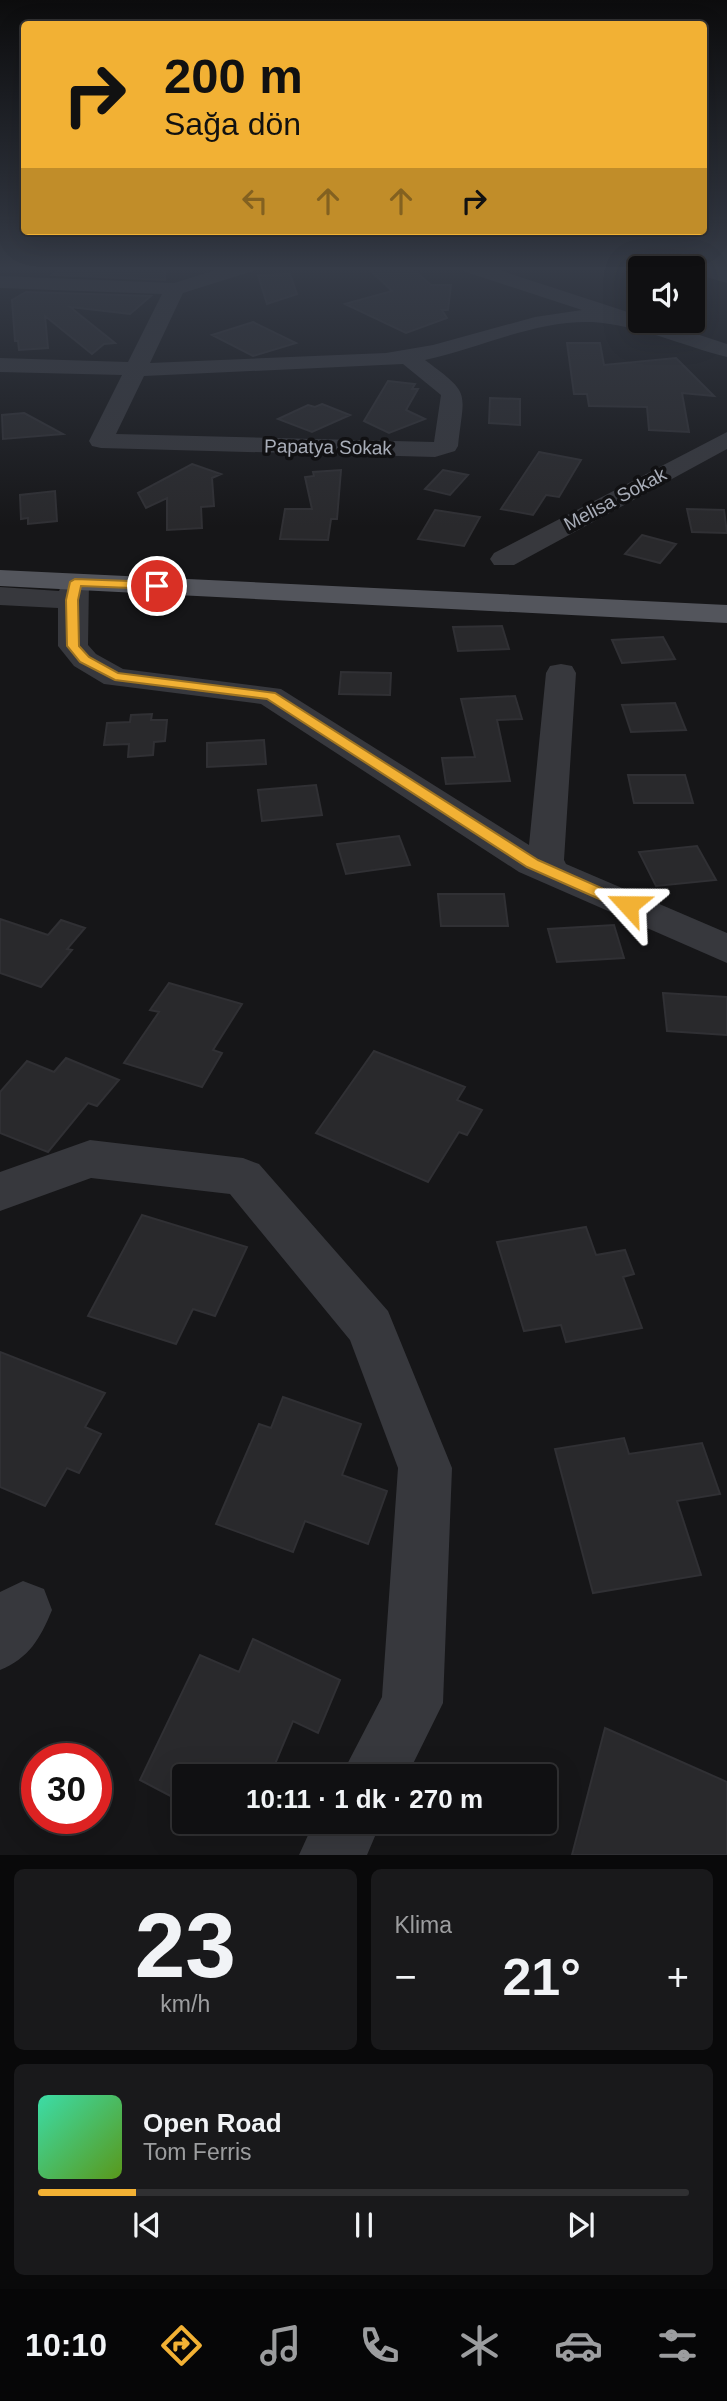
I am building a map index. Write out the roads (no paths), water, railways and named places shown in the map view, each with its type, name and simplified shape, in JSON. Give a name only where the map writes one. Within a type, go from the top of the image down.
[{"type":"main road","points":[[0,564],[727,598]]},
{"type":"main road","points":[[0,578],[74,591],[727,614]]},
{"type":"street","points":[[138,370],[146,354]]},
{"type":"street","points":[[0,365],[138,370],[409,358],[425,354]]},
{"type":"street","name":"Papatya Sokak","points":[[138,370],[101,441],[435,450],[446,446],[452,395],[449,389],[409,358]]},
{"type":"street","name":"Melisa Sokak","points":[[504,559],[727,439]]},
{"type":"street","points":[[0,596],[74,591],[73,646],[85,660],[115,677],[271,696],[532,863],[727,949]]},
{"type":"street","points":[[553,873],[546,860],[561,673]]},
{"type":"street","points":[[0,1192],[90,1159],[243,1177],[370,1327],[425,1468],[412,1703],[379,1764]]},
{"type":"street","points":[[332,1855],[343,1834]]}]
